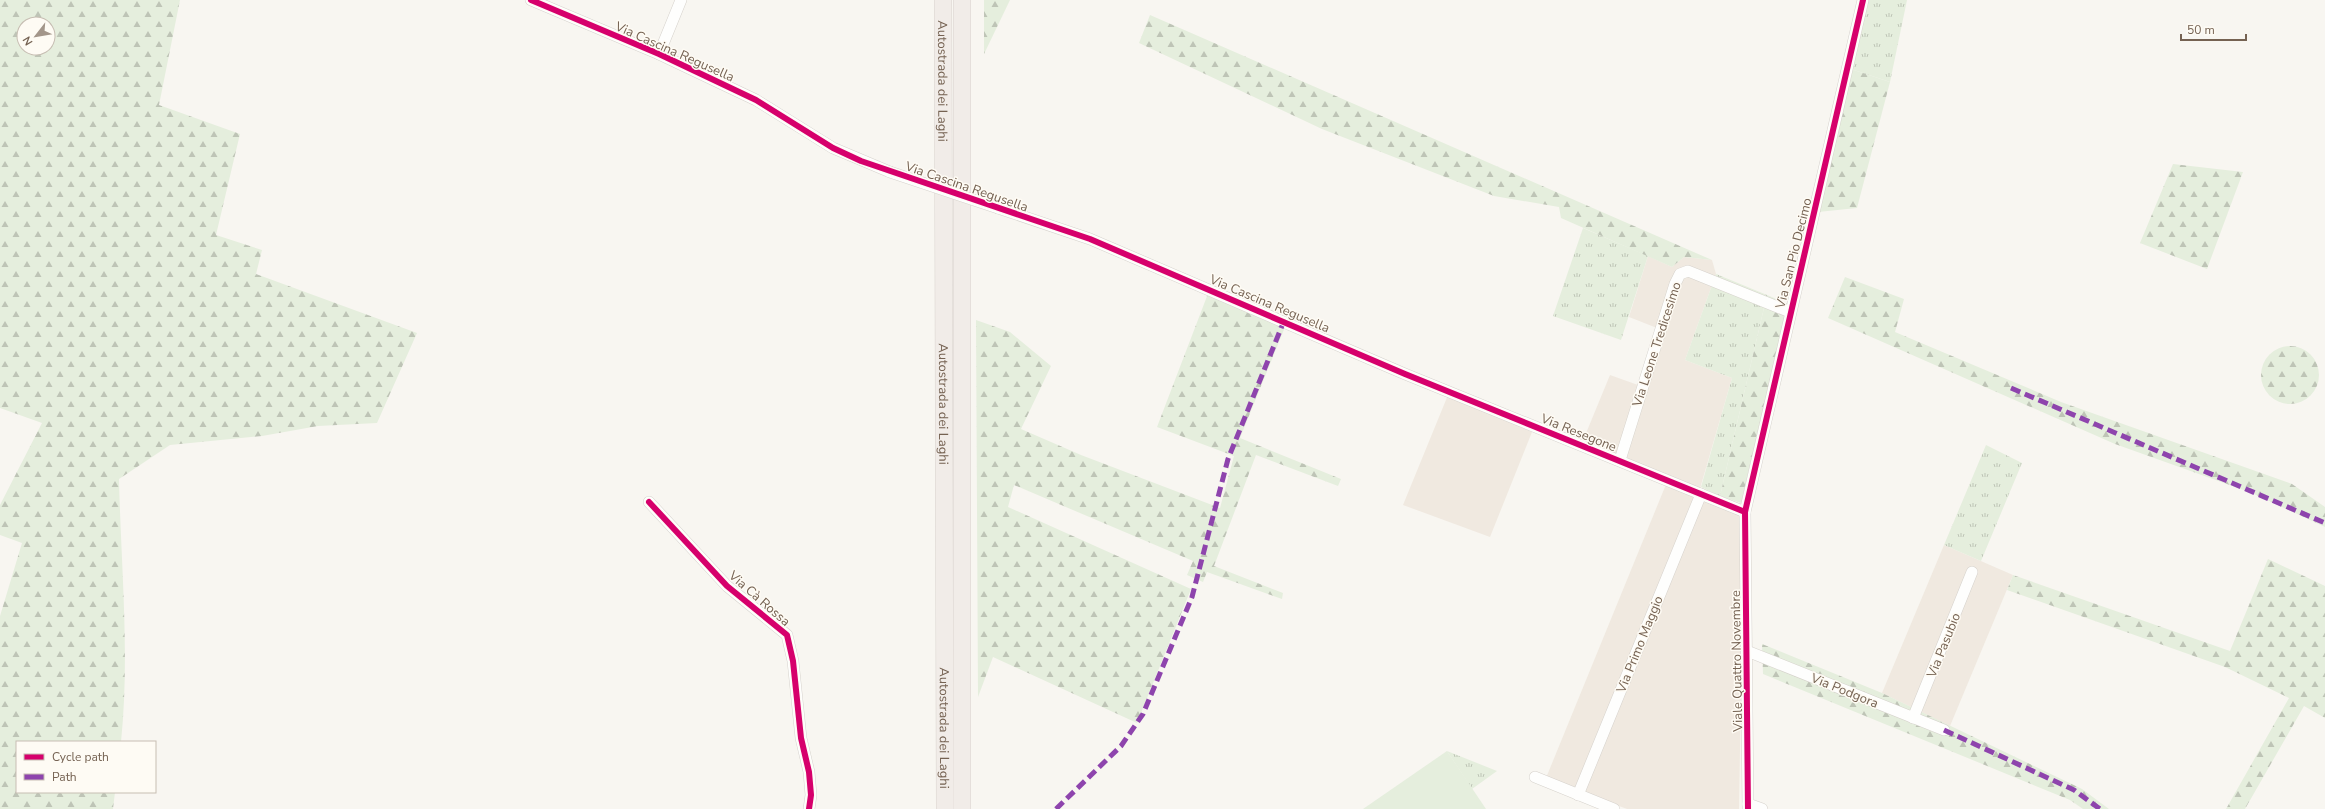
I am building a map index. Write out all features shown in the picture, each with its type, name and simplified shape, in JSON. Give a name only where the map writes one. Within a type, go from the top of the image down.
[{"type":"highway","name":"Autostrada dei Laghi","points":[[943,0],[945,809]]},
{"type":"highway","name":"Autostrada dei Laghi","points":[[962,0],[962,809]]},
{"type":"street","name":"Via Cascina Regusella","points":[[531,0],[659,54],[772,108],[833,148],[890,172],[1090,239],[1405,374]]},
{"type":"street","points":[[659,54],[681,0]]},
{"type":"street","name":"Via San Pio Decimo","points":[[1745,512],[1863,0]]},
{"type":"street","name":"Via Leone Tredicesimo","points":[[1620,460],[1675,284],[1680,274],[1688,271],[1790,312]]},
{"type":"street","name":"Via Resegone","points":[[1405,374],[1745,512]]},
{"type":"street","name":"Via Primo Maggio","points":[[1578,795],[1701,494]]},
{"type":"street","name":"Via Cà Rossa","points":[[649,502],[727,586],[787,635],[794,661],[801,738],[809,772],[809,809]]},
{"type":"street","name":"Viale Quattro Novembre","points":[[1745,512],[1748,806]]},
{"type":"street","name":"Via Pasubio","points":[[1913,718],[1972,572]]},
{"type":"street","name":"Via Podgora","points":[[1747,651],[1944,730]]},
{"type":"street","points":[[1535,777],[1614,809]]},
{"type":"street","points":[[1748,806],[1762,809]]},
{"type":"shaded area","points":[[1648,256],[1672,267],[1684,257],[1712,260],[1716,274],[1685,360],[1732,378],[1699,492],[1582,443],[1610,375],[1638,385],[1657,328],[1629,317]]},
{"type":"shaded area","points":[[1448,395],[1532,432],[1490,537],[1403,505]]},
{"type":"shaded area","points":[[1667,482],[1744,513],[1739,809],[1627,809],[1546,778]]},
{"type":"shaded area","points":[[1944,545],[2013,575],[1950,726],[1882,693]]},
{"type":"green space","points":[[0,0],[180,0],[159,105],[240,134],[216,235],[262,250],[256,274],[417,333],[377,423],[318,426],[262,436],[170,445],[119,479],[125,644],[124,709],[121,741],[16,741],[16,793],[115,793],[113,809],[0,809],[0,616],[22,543],[0,535],[0,505],[42,423],[0,408]]},
{"type":"green space","points":[[984,0],[1010,0],[984,54]]},
{"type":"green space","points":[[1866,0],[1907,0],[1890,82],[1851,69]]},
{"type":"green space","points":[[1150,15],[1712,260],[1684,257],[1672,267],[1561,218],[1559,207],[1494,196],[1322,129],[1139,43]]},
{"type":"green space","points":[[1851,69],[1890,82],[1857,208],[1818,212]]},
{"type":"green space","points":[[2173,164],[2243,172],[2207,269],[2140,243]]},
{"type":"green space","points":[[1583,228],[1648,256],[1621,340],[1553,316]]},
{"type":"green space","points":[[1716,274],[1767,295],[1720,496],[1701,487],[1732,378],[1685,360]]},
{"type":"green space","points":[[1845,277],[1904,299],[1895,332],[2061,402],[2292,484],[2325,507],[2325,527],[2252,493],[2115,444],[1828,318]]},
{"type":"green space","points":[[1209,291],[1285,327],[1240,438],[1341,479],[1338,486],[1256,455],[1214,566],[1283,593],[1282,599],[1207,572],[1203,582],[1187,575],[1193,561],[1014,485],[1008,507],[1191,589],[1137,723],[993,657],[978,697],[976,320],[1010,332],[1051,366],[1021,429],[1081,455],[1220,508],[1234,456],[1157,427]]},
{"type":"green space","points":[[1767,295],[1788,304],[1741,503],[1720,496]]},
{"type":"green space","points":[[2290,346],[2301,348],[2314,359],[2317,364],[2319,375],[2317,386],[2306,399],[2301,402],[2290,404],[2279,402],[2266,391],[2263,386],[2261,375],[2263,364],[2274,351],[2279,348]]},
{"type":"green space","points":[[1986,445],[2022,463],[1981,561],[1944,545]]},
{"type":"green space","points":[[2268,559],[2325,586],[2325,718],[2304,706],[2245,809],[2226,809],[2289,698],[2225,667],[2007,590],[2013,575],[2230,651]]},
{"type":"green space","points":[[1762,644],[1882,693],[2082,789],[2109,809],[2083,809],[2070,800],[1763,674]]},
{"type":"green space","points":[[1447,751],[1497,771],[1472,789]]},
{"type":"green space","points":[[1447,751],[1486,809],[1363,809]]},
{"type":"marked path","points":[[1056,809],[1121,746],[1143,714],[1192,597],[1228,459],[1284,321]]},
{"type":"marked path","points":[[2011,388],[2325,523]]},
{"type":"marked path","points":[[1944,730],[2074,790],[2100,809]]},
{"type":"cycle path","points":[[531,0],[659,54],[756,100],[833,148],[861,161],[1090,239],[1405,374],[1745,512]]},
{"type":"cycle path","points":[[1748,809],[1745,512],[1863,0]]},
{"type":"cycle path","points":[[649,502],[727,586],[787,635],[793,661],[801,738],[809,772],[811,795],[809,809]]}]
